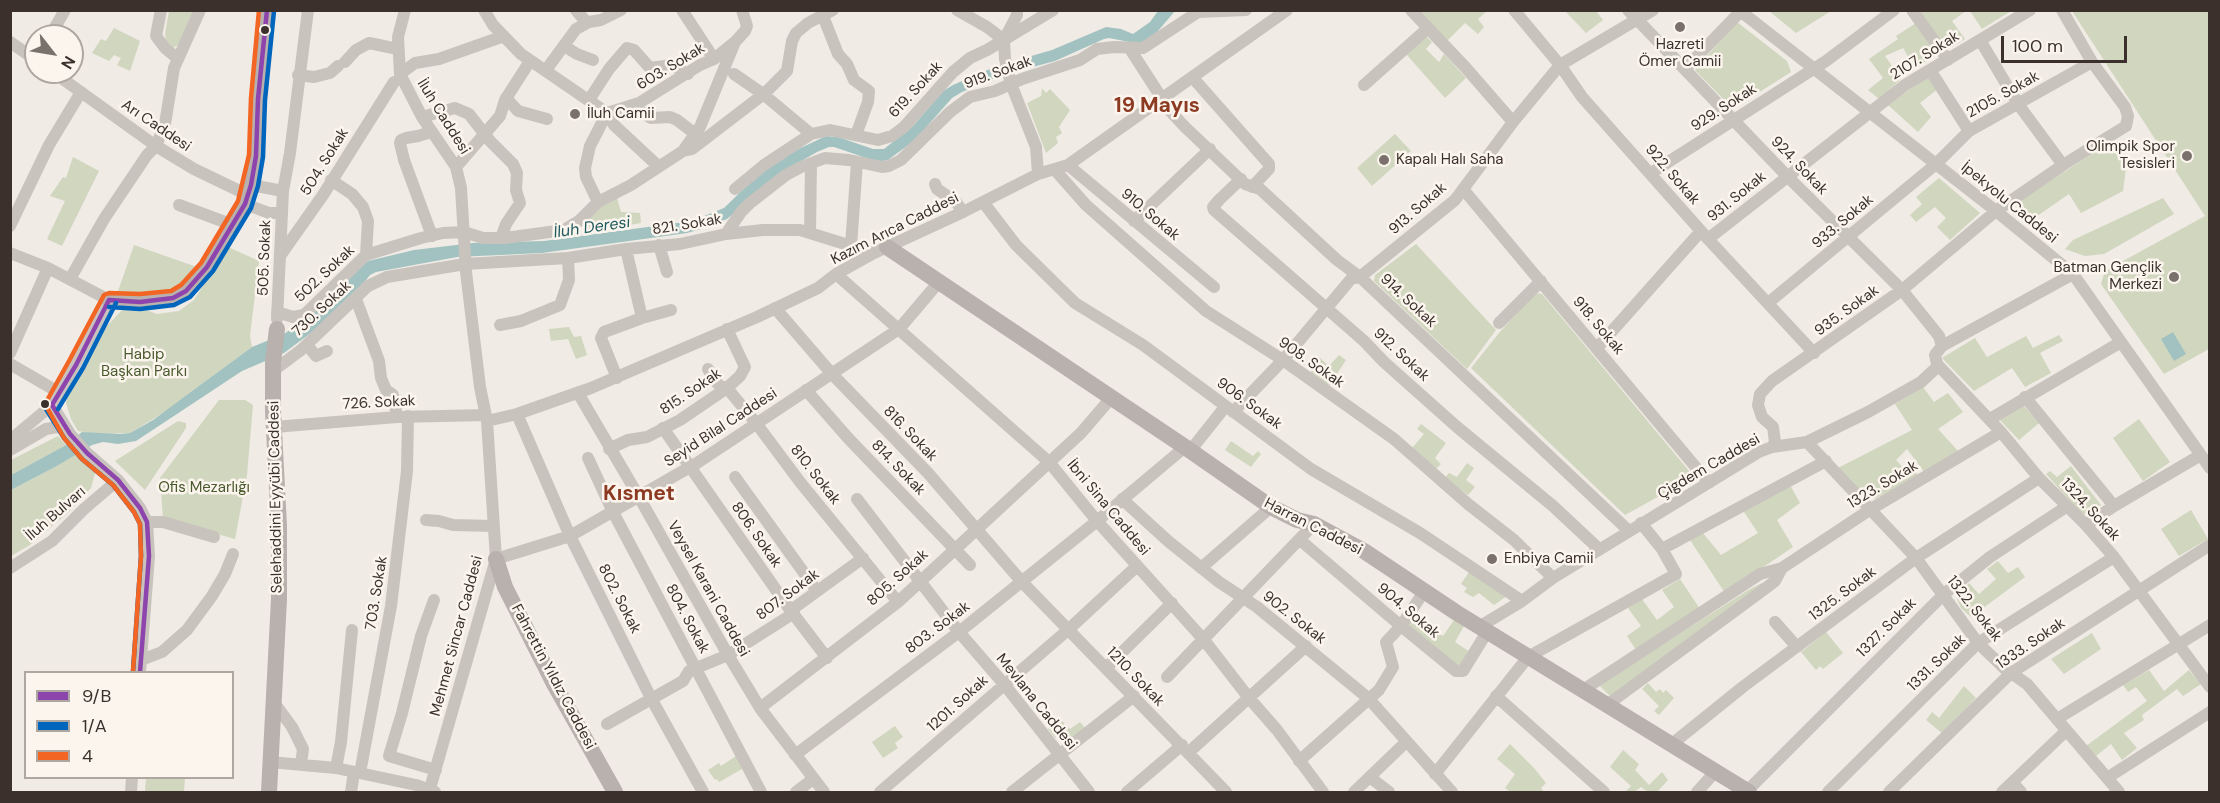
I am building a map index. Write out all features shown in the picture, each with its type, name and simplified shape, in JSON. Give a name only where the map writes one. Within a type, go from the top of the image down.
[{"type":"main road","points":[[109,300],[140,302],[173,298],[181,294],[207,267],[233,225],[248,195],[256,156],[258,99],[267,10]]},
{"type":"main road","name":"Harran Caddesi","points":[[880,250],[911,264],[1270,507],[1297,520],[1314,524],[1364,551],[1483,629],[1748,792]]},
{"type":"main road","name":"Selehaddini Eyyübi Caddesi","points":[[269,792],[279,598],[279,526],[273,366],[276,329]]},
{"type":"main road","name":"Fahrettin Yıldız Caddesi","points":[[496,559],[506,587],[553,682],[615,792]]},
{"type":"street","points":[[57,24],[65,10]]},
{"type":"street","points":[[161,10],[156,36],[158,41],[178,59]]},
{"type":"street","points":[[70,279],[104,219],[147,155],[156,146],[165,124],[174,68],[200,10]]},
{"type":"street","name":"505. Sokak","points":[[276,329],[283,191],[308,10]]},
{"type":"street","name":"İluh Caddesi","points":[[405,10],[398,37],[397,78],[456,167],[461,188],[465,262]]},
{"type":"street","points":[[484,10],[493,26],[530,61],[607,114],[614,125],[658,166]]},
{"type":"street","points":[[576,10],[587,23]]},
{"type":"street","points":[[546,70],[576,29],[621,10]]},
{"type":"street","points":[[682,10],[714,59]]},
{"type":"street","points":[[683,151],[700,127],[735,42],[747,27],[742,10]]},
{"type":"street","points":[[957,10],[987,27],[1004,40]]},
{"type":"street","points":[[1017,10],[1017,15],[1004,40],[1005,59],[1036,147],[1038,174]]},
{"type":"street","name":"619. Sokak","points":[[735,189],[764,165],[811,134],[830,130],[878,140],[892,136],[904,127],[953,72],[970,58],[1053,10]]},
{"type":"street","name":"919. Sokak","points":[[726,234],[750,203],[786,175],[811,163],[825,158],[882,168],[901,160],[970,97],[994,91],[1011,81],[1080,60],[1097,49],[1143,48],[1198,12],[1246,10]]},
{"type":"street","points":[[1411,10],[1513,122]]},
{"type":"street","name":"922. Sokak","points":[[1514,10],[1560,65],[1582,97],[1704,235],[1814,353]]},
{"type":"street","name":"924. Sokak","points":[[1628,10],[1787,176],[1902,290],[1939,336],[1942,346]]},
{"type":"street","name":"913. Sokak","points":[[1122,500],[1187,449],[1283,360],[1351,279],[1360,277],[1455,200],[1513,122],[1560,65],[1653,10]]},
{"type":"street","name":"929. Sokak","points":[[1651,173],[1826,61],[1875,16],[1894,10]]},
{"type":"street","points":[[1912,10],[1948,60]]},
{"type":"street","name":"2107. Sokak","points":[[1871,114],[1905,85],[2030,10]]},
{"type":"street","points":[[2062,10],[2092,62]]},
{"type":"street","name":"Kazım Arıca Caddesi","points":[[486,416],[517,414],[617,378],[818,288],[836,274],[880,250],[1038,174],[1068,165],[1194,78],[1281,11]]},
{"type":"street","points":[[1685,69],[1740,11]]},
{"type":"street","name":"İpekyolu Caddesi","points":[[1740,11],[2073,274],[2199,456],[2210,468]]},
{"type":"street","points":[[828,13],[838,54],[847,64],[859,85],[868,91],[868,102],[855,135]]},
{"type":"street","name":"502. Sokak","points":[[277,312],[292,317],[304,315],[366,255],[432,236],[501,238],[564,230],[579,221],[598,202],[631,185],[683,151],[692,149],[763,94],[787,71],[792,40],[796,33],[828,13]]},
{"type":"street","points":[[1364,85],[1426,29]]},
{"type":"street","points":[[397,78],[415,63],[439,59],[504,36]]},
{"type":"street","points":[[1980,40],[2018,104],[2063,165]]},
{"type":"street","name":"603. Sokak","points":[[607,114],[639,103],[714,59],[735,42]]},
{"type":"street","points":[[298,75],[314,77],[330,73],[356,50],[369,43],[398,49]]},
{"type":"street","points":[[564,46],[592,60]]},
{"type":"street","points":[[589,100],[609,69],[627,48],[634,51],[650,68],[667,64],[678,67],[688,74]]},
{"type":"street","name":"914. Sokak","points":[[1130,49],[1170,111],[1185,127],[1240,179],[1260,189],[1337,260],[1360,277],[1629,531]]},
{"type":"street","points":[[456,167],[500,116],[506,98],[530,61]]},
{"type":"street","name":"2105. Sokak","points":[[1936,164],[1969,131],[2092,62]]},
{"type":"street","name":"935. Sokak","points":[[1772,447],[1775,434],[1773,427],[1762,417],[1758,405],[1760,394],[1787,369],[1814,353],[1902,290],[1996,211],[2063,165],[2126,126],[2128,116],[2124,107],[2092,62]]},
{"type":"street","points":[[1930,70],[1969,131]]},
{"type":"street","points":[[734,75],[763,94],[811,134]]},
{"type":"street","name":"504. Sokak","points":[[280,256],[397,78]]},
{"type":"street","points":[[1194,78],[1269,164],[1269,169],[1252,187]]},
{"type":"street","name":"Arı Caddesi","points":[[70,84],[156,146],[248,195]]},
{"type":"street","points":[[10,226],[50,145],[81,92]]},
{"type":"street","points":[[506,98],[518,111],[547,119]]},
{"type":"street","points":[[627,107],[641,111],[651,118],[670,117],[694,133]]},
{"type":"street","points":[[422,117],[455,108],[469,114],[509,158],[517,173],[516,190],[520,203],[506,224],[501,238]]},
{"type":"street","points":[[598,202],[586,177],[585,168],[590,146],[607,114]]},
{"type":"street","name":"931. Sokak","points":[[1597,348],[1704,235],[1871,114]]},
{"type":"street","points":[[431,132],[406,138],[400,143],[432,236]]},
{"type":"street","points":[[1134,221],[1210,149]]},
{"type":"street","points":[[851,246],[857,162]]},
{"type":"street","points":[[810,233],[811,163]]},
{"type":"street","name":"933. Sokak","points":[[1768,303],[1936,164]]},
{"type":"street","name":"910. Sokak","points":[[1068,165],[1214,287]]},
{"type":"street","name":"908. Sokak","points":[[1056,170],[1086,205],[1206,311],[1283,360],[1394,439],[1468,504],[1514,540],[1553,578]]},
{"type":"street","name":"912. Sokak","points":[[1240,179],[1219,200],[1214,210],[1457,427],[1530,486],[1599,549]]},
{"type":"street","points":[[332,180],[352,194],[363,207],[368,221],[366,255]]},
{"type":"street","points":[[935,184],[937,189],[956,202],[963,212]]},
{"type":"street","name":"918. Sokak","points":[[1463,189],[1709,483]]},
{"type":"street","points":[[248,195],[283,191]]},
{"type":"street","points":[[248,195],[269,213],[282,213]]},
{"type":"street","name":"906. Sokak","points":[[983,202],[1016,245],[1075,303],[1143,345],[1311,469],[1420,532],[1522,601]]},
{"type":"street","points":[[179,205],[233,225]]},
{"type":"street","name":"821. Sokak","points":[[465,262],[568,258],[680,244],[726,234],[787,229],[810,233],[851,246],[880,250]]},
{"type":"street","points":[[911,264],[905,255],[916,234]]},
{"type":"street","points":[[659,245],[667,272]]},
{"type":"street","points":[[626,249],[642,318]]},
{"type":"street","points":[[10,253],[48,268],[109,300],[52,405],[10,440]]},
{"type":"street","points":[[500,325],[521,321],[560,305],[569,280],[568,258]]},
{"type":"street","points":[[465,262],[480,387],[486,416]]},
{"type":"street","name":"730. Sokak","points":[[273,366],[307,345],[368,286],[387,277],[465,262]]},
{"type":"street","points":[[10,353],[48,268]]},
{"type":"street","name":"İbni Sina Caddesi","points":[[836,274],[1049,462],[1097,521],[1204,640],[1277,730],[1323,792]]},
{"type":"street","points":[[1942,346],[2073,274]]},
{"type":"street","points":[[1499,323],[1541,281]]},
{"type":"street","name":"Seyid Bilal Caddesi","points":[[496,559],[570,536],[690,468],[899,329],[938,283]]},
{"type":"street","name":"703. Sokak","points":[[351,792],[391,606],[407,481],[402,417],[393,395],[386,390],[381,378],[379,361],[356,299]]},
{"type":"street","name":"816. Sokak","points":[[775,308],[832,374],[978,528],[1022,582]]},
{"type":"street","points":[[617,378],[601,338],[604,332],[671,310]]},
{"type":"street","name":"815. Sokak","points":[[609,449],[628,440],[647,437],[663,429],[727,388],[740,376],[745,367],[727,329]]},
{"type":"street","points":[[1990,419],[2121,342]]},
{"type":"street","points":[[307,345],[316,356],[327,351]]},
{"type":"street","name":"Çigdem Caddesi","points":[[1483,629],[1553,578],[1759,452],[1772,447],[1807,442],[1868,412],[1921,382],[1936,368],[1935,354],[1942,346]]},
{"type":"street","name":"1324. Sokak","points":[[1937,363],[1990,419],[2039,478],[2114,557],[2210,687]]},
{"type":"street","points":[[10,364],[60,393]]},
{"type":"street","name":"810. Sokak","points":[[708,369],[715,381],[727,388],[756,423],[800,482],[898,602]]},
{"type":"street","name":"814. Sokak","points":[[806,390],[848,438],[970,565]]},
{"type":"street","name":"Veysel Karani Caddesi","points":[[578,393],[760,708],[824,792]]},
{"type":"street","points":[[2025,397],[2114,506]]},
{"type":"street","name":"805. Sokak","points":[[760,708],[898,602],[919,580],[1081,433],[1111,398]]},
{"type":"street","points":[[52,405],[67,430],[87,453],[118,480],[140,508],[147,522],[149,556],[140,666]]},
{"type":"street","name":"802. Sokak","points":[[517,414],[570,536],[652,700],[703,792]]},
{"type":"street","name":"726. Sokak","points":[[274,427],[402,417],[486,416]]},
{"type":"street","name":"Mehmet Sincar Caddesi","points":[[431,792],[496,559],[486,416]]},
{"type":"street","points":[[10,450],[46,429],[67,430]]},
{"type":"street","name":"806. Sokak","points":[[663,429],[827,658]]},
{"type":"street","name":"1323. Sokak","points":[[1583,690],[1760,574],[1782,568],[1871,509],[2001,432]]},
{"type":"street","name":"1322. Sokak","points":[[1807,442],[1916,558],[1978,643],[2011,673],[2027,684],[2119,792]]},
{"type":"street","points":[[2086,525],[2199,456]]},
{"type":"street","name":"804. Sokak","points":[[588,458],[613,512],[761,792]]},
{"type":"street","points":[[1662,549],[1826,461]]},
{"type":"street","points":[[735,477],[817,591]]},
{"type":"street","name":"1325. Sokak","points":[[1672,744],[1744,686],[1916,558],[2039,478]]},
{"type":"street","name":"İluh Bulvarı","points":[[10,568],[52,541],[84,508],[118,480]]},
{"type":"street","name":"Mevlana Caddesi","points":[[857,499],[959,632],[1004,684],[1089,792]]},
{"type":"street","name":"803. Sokak","points":[[795,755],[959,632],[1122,500]]},
{"type":"street","name":"902. Sokak","points":[[1122,500],[1201,568],[1257,607],[1368,698],[1452,792]]},
{"type":"street","points":[[1201,568],[1270,507]]},
{"type":"street","name":"1327. Sokak","points":[[1748,792],[1944,594],[1990,558],[2066,507]]},
{"type":"street","points":[[426,520],[453,525],[493,526]]},
{"type":"street","points":[[147,522],[163,522],[214,537]]},
{"type":"street","points":[[1435,774],[1528,657],[1676,574],[1662,549],[1641,523]]},
{"type":"street","points":[[1167,677],[1314,524]]},
{"type":"street","name":"904. Sokak","points":[[1300,540],[1401,626],[1460,672],[1483,629]]},
{"type":"street","name":"1333. Sokak","points":[[1889,792],[2011,673],[2210,545]]},
{"type":"street","points":[[140,666],[162,652],[187,630],[221,581],[233,554]]},
{"type":"street","name":"1331. Sokak","points":[[1828,792],[1978,643],[2114,557]]},
{"type":"street","name":"807. Sokak","points":[[607,724],[682,681],[689,671],[728,655],[794,613],[794,608],[863,558]]},
{"type":"street","name":"1201. Sokak","points":[[880,792],[1069,629],[1137,566]]},
{"type":"street","name":"1323. Sokak","points":[[1607,705],[1768,586],[1775,580],[1782,568]]},
{"type":"street","name":"1210. Sokak","points":[[1022,582],[1226,792]]},
{"type":"street","points":[[1299,761],[1368,698],[1374,696],[1393,667],[1386,642],[1401,626],[1425,590]]},
{"type":"street","points":[[434,600],[421,636],[389,756],[436,770]]},
{"type":"street","points":[[1106,668],[1172,603]]},
{"type":"street","points":[[1775,622],[1797,647]]},
{"type":"street","points":[[2057,719],[2210,625]]},
{"type":"street","points":[[336,768],[341,742],[352,630]]},
{"type":"street","points":[[1127,792],[1249,698],[1306,646]]},
{"type":"street","points":[[1012,792],[1134,696]]},
{"type":"street","points":[[1496,696],[1600,791]]},
{"type":"street","points":[[273,705],[278,708],[292,727],[303,748],[301,764]]},
{"type":"street","points":[[2107,778],[2210,712]]},
{"type":"street","points":[[2002,792],[2017,788],[2066,730]]},
{"type":"street","points":[[1354,792],[1406,742]]},
{"type":"street","points":[[270,762],[336,768],[416,785],[431,792]]},
{"type":"street","points":[[1697,792],[1715,772]]},
{"type":"street","points":[[1371,778],[1389,792]]},
{"type":"street","points":[[796,792],[813,779]]},
{"type":"green space","points":[[169,11],[195,11],[178,45],[173,48],[166,41],[165,33]]},
{"type":"green space","points":[[1416,11],[1487,11],[1478,19],[1484,27],[1478,34],[1465,23],[1447,41]]},
{"type":"green space","points":[[1565,11],[1596,11],[1603,20],[1586,33]]},
{"type":"green space","points":[[1769,11],[1831,11],[1796,33]]},
{"type":"green space","points":[[1919,11],[1966,11],[1952,21],[1965,39],[1945,51]]},
{"type":"green space","points":[[1970,11],[2011,11],[1982,29]]},
{"type":"green space","name":"Olimpik Spor Tesisleri","points":[[2072,11],[2209,11],[2209,349],[2164,374],[2101,284],[2105,271],[2205,216]]},
{"type":"green space","points":[[1737,22],[1787,61],[1791,72],[1733,109],[1695,70]]},
{"type":"green space","points":[[1916,23],[1937,54],[1915,68],[1903,48],[1885,56],[1901,79],[1879,99],[1868,90],[1883,78],[1869,59],[1898,39],[1896,36]]},
{"type":"green space","points":[[114,28],[140,41],[130,71],[117,65],[121,58],[114,55],[109,61],[92,53],[101,39],[106,41]]},
{"type":"green space","points":[[1424,34],[1432,42],[1426,49],[1439,62],[1444,54],[1466,78],[1445,98],[1406,54]]},
{"type":"green space","points":[[1930,75],[1938,89],[1920,103],[1931,117],[1918,132],[1888,105]]},
{"type":"green space","points":[[1042,88],[1046,93],[1050,89],[1070,110],[1059,127],[1062,133],[1056,137],[1058,143],[1046,153],[1027,103],[1041,96]]},
{"type":"green space","name":"Kapalı Halı Saha","points":[[1395,134],[1411,151],[1372,186],[1357,168]]},
{"type":"green space","points":[[2114,139],[2126,168],[2123,191],[2081,213],[2069,194],[2030,221],[2017,202],[2097,151],[2100,154],[2105,149],[2103,146]]},
{"type":"green space","points":[[73,157],[99,171],[62,246],[47,239],[65,201],[50,196],[63,177],[66,178]]},
{"type":"green space","points":[[1939,178],[1980,213],[1950,240],[1937,227],[1946,218],[1935,207],[1916,222],[1910,215],[1922,204],[1916,197]]},
{"type":"green space","points":[[617,198],[621,212],[640,213],[641,223],[587,232],[584,219],[598,205]]},
{"type":"green space","points":[[2163,198],[2174,214],[2104,254],[2085,256],[2065,249],[2073,240]]},
{"type":"green space","points":[[1416,244],[1496,330],[1467,369],[1374,281],[1375,275]]},
{"type":"green space","points":[[134,245],[197,267],[174,290],[156,295],[117,294]]},
{"type":"green space","name":"Habip Başkan Parkı","points":[[228,247],[259,261],[250,336],[252,347],[171,408],[130,433],[96,434],[78,431],[71,419],[66,403],[67,397],[107,326],[121,311],[128,308],[157,314],[179,311],[194,300]]},
{"type":"green space","points":[[1535,293],[1542,294],[1694,477],[1625,515],[1471,368]]},
{"type":"green space","points":[[569,327],[574,337],[581,336],[587,355],[576,359],[568,339],[551,341],[549,329]]},
{"type":"green space","points":[[2059,335],[2063,341],[2040,353],[2051,373],[2025,387],[2012,368],[1974,391],[1942,358],[1975,338],[1987,357],[2026,336],[2033,348]]},
{"type":"green space","points":[[1339,355],[1346,360],[1329,386],[1310,373],[1319,357],[1329,366]]},
{"type":"green space","points":[[1923,387],[1934,402],[1948,393],[1963,412],[1938,429],[1958,451],[1925,473],[1907,449],[1896,460],[1908,473],[1914,470],[1918,475],[1875,499],[1869,491],[1864,495],[1836,469],[1912,430],[1895,404]]},
{"type":"green space","name":"Ofis Mezarlığı","points":[[219,400],[245,400],[253,405],[247,475],[235,539],[163,519],[160,478]]},
{"type":"green space","points":[[2023,405],[2039,423],[2019,440],[2000,420]]},
{"type":"green space","points":[[2139,419],[2170,462],[2143,481],[2113,438]]},
{"type":"green space","points":[[178,421],[186,423],[186,428],[145,490],[115,461]]},
{"type":"green space","points":[[1421,424],[1446,443],[1435,458],[1441,464],[1436,469],[1412,448],[1424,434],[1417,429]]},
{"type":"green space","points":[[58,436],[66,445],[11,475],[11,460]]},
{"type":"green space","points":[[1231,441],[1253,456],[1258,451],[1261,454],[1251,467],[1225,450]]},
{"type":"green space","points":[[75,453],[95,473],[91,488],[70,511],[30,545],[11,556],[11,490],[55,467]]},
{"type":"green space","points":[[1467,463],[1474,468],[1466,480],[1475,487],[1468,495],[1445,478],[1449,473],[1457,477]]},
{"type":"green space","points":[[2071,466],[2101,505],[2089,514],[2082,514],[2046,474],[2050,471],[2057,477]]},
{"type":"green space","points":[[1790,485],[1800,503],[1777,520],[1793,547],[1725,593],[1690,540],[1703,533],[1721,555],[1758,533],[1742,509]]},
{"type":"green space","points":[[2191,510],[2208,539],[2179,556],[2161,529]]},
{"type":"green space","points":[[1998,561],[2008,573],[2018,567],[2025,577],[1971,617],[1961,608],[1957,599],[1958,594],[1969,583],[1979,594],[1996,579],[1987,569]]},
{"type":"green space","points":[[1469,572],[1507,596],[1494,605],[1479,593],[1473,597],[1464,592],[1467,588],[1461,584]]},
{"type":"green space","points":[[1680,579],[1700,609],[1636,650],[1627,636],[1641,626],[1628,608],[1642,599],[1657,620],[1674,607],[1662,590]]},
{"type":"green space","points":[[1762,583],[1763,585],[1610,696],[1599,685],[1750,589]]},
{"type":"green space","points":[[1412,616],[1443,636],[1454,620],[1464,626],[1455,642],[1470,652],[1458,669],[1405,627]]},
{"type":"green space","points":[[1826,632],[1843,653],[1823,669],[1820,666],[1816,670],[1801,652]]},
{"type":"green space","points":[[2092,633],[2101,649],[2064,674],[2051,659]]},
{"type":"green space","points":[[2149,670],[2164,691],[2189,670],[2201,684],[2183,696],[2177,689],[2142,715],[2144,720],[2124,733],[2137,748],[2122,760],[2111,744],[2096,756],[2086,746],[2147,701],[2136,687],[2128,692],[2123,685]]},
{"type":"green space","points":[[1648,683],[1656,692],[1660,689],[1663,693],[1666,690],[1674,698],[1659,715],[1654,711],[1659,706],[1642,689]]},
{"type":"green space","points":[[1964,686],[1976,698],[1943,734],[1926,720],[1932,712],[1939,718]]},
{"type":"green space","points":[[1060,719],[1070,729],[1080,722],[1086,729],[1068,743],[1060,734],[1055,738],[1048,729]]},
{"type":"green space","points":[[895,726],[903,737],[895,743],[898,748],[883,758],[872,742]]},
{"type":"green space","points":[[1510,744],[1546,783],[1541,788],[1544,792],[1511,792],[1505,788],[1515,774],[1497,759]]},
{"type":"green space","points":[[1623,750],[1639,764],[1635,770],[1649,785],[1662,772],[1668,780],[1657,792],[1648,792],[1641,787],[1634,792],[1625,792],[1631,786],[1610,767]]},
{"type":"green space","points":[[736,756],[744,768],[719,782],[715,780],[708,770],[719,763],[721,766]]},
{"type":"green space","points":[[146,779],[185,779],[184,792],[145,791]]},
{"type":"water","points":[[1158,11],[1175,11],[1152,38],[1140,44],[1104,39],[1055,61],[999,76],[962,92],[952,98],[915,140],[888,160],[878,162],[834,147],[817,152],[784,171],[727,219],[701,229],[687,233],[542,253],[457,257],[376,272],[370,275],[332,317],[284,353],[242,371],[136,441],[118,444],[103,442],[92,445],[11,490],[11,475],[66,445],[82,432],[130,433],[153,420],[252,347],[284,334],[297,325],[338,293],[358,268],[368,261],[414,250],[473,243],[544,241],[692,221],[724,208],[756,177],[788,154],[826,136],[838,137],[873,149],[884,149],[914,125],[943,91],[953,85],[997,66],[1052,50],[1106,27],[1121,29],[1133,34],[1150,22]]},
{"type":"water","points":[[2173,332],[2186,354],[2174,361],[2161,339]]},
{"type":"transit line","name":"4","points":[[133,671],[141,556],[140,524],[134,512],[113,485],[82,459],[64,438],[45,404],[104,295],[171,291],[181,285],[201,263],[238,201],[249,155],[251,98],[259,10]]},
{"type":"transit line","name":"9/B","points":[[109,300],[140,302],[173,298],[186,291],[207,267],[245,204],[256,156],[258,99],[267,10]]},
{"type":"transit line","name":"1/A","points":[[109,307],[140,309],[174,305],[190,297],[213,271],[251,208],[263,157],[265,100],[274,11]]},
{"type":"transit line","name":"9/B","points":[[52,405],[76,365],[109,300]]},
{"type":"transit line","name":"1/A","points":[[58,409],[83,368],[116,303]]},
{"type":"transit line","name":"9/B","points":[[52,405],[70,434],[87,453],[118,480],[140,508],[147,522],[149,556],[140,671]]},
{"type":"transit line","name":"1/A","points":[[46,409],[64,438],[82,459],[113,485],[134,512],[140,524],[141,556],[133,671]]},
{"type":"place","name":"Hazreti Ömer Camii","points":[[1680,27]]},
{"type":"place","name":"İluh Camii","points":[[575,114]]},
{"type":"place","name":"Olimpik Spor Tesisleri","points":[[2187,156]]},
{"type":"place","name":"Kapalı Halı Saha","points":[[1384,160]]},
{"type":"place","name":"Batman Gençlik Merkezi","points":[[2174,277]]},
{"type":"place","name":"Enbiya Camii","points":[[1492,559]]},
{"type":"district","name":"19 Mayıs","points":[[1157,106]]},
{"type":"district","name":"Kısmet","points":[[639,494]]},
{"type":"water label","name":"İluh Deresi","points":[[592,228]]}]
